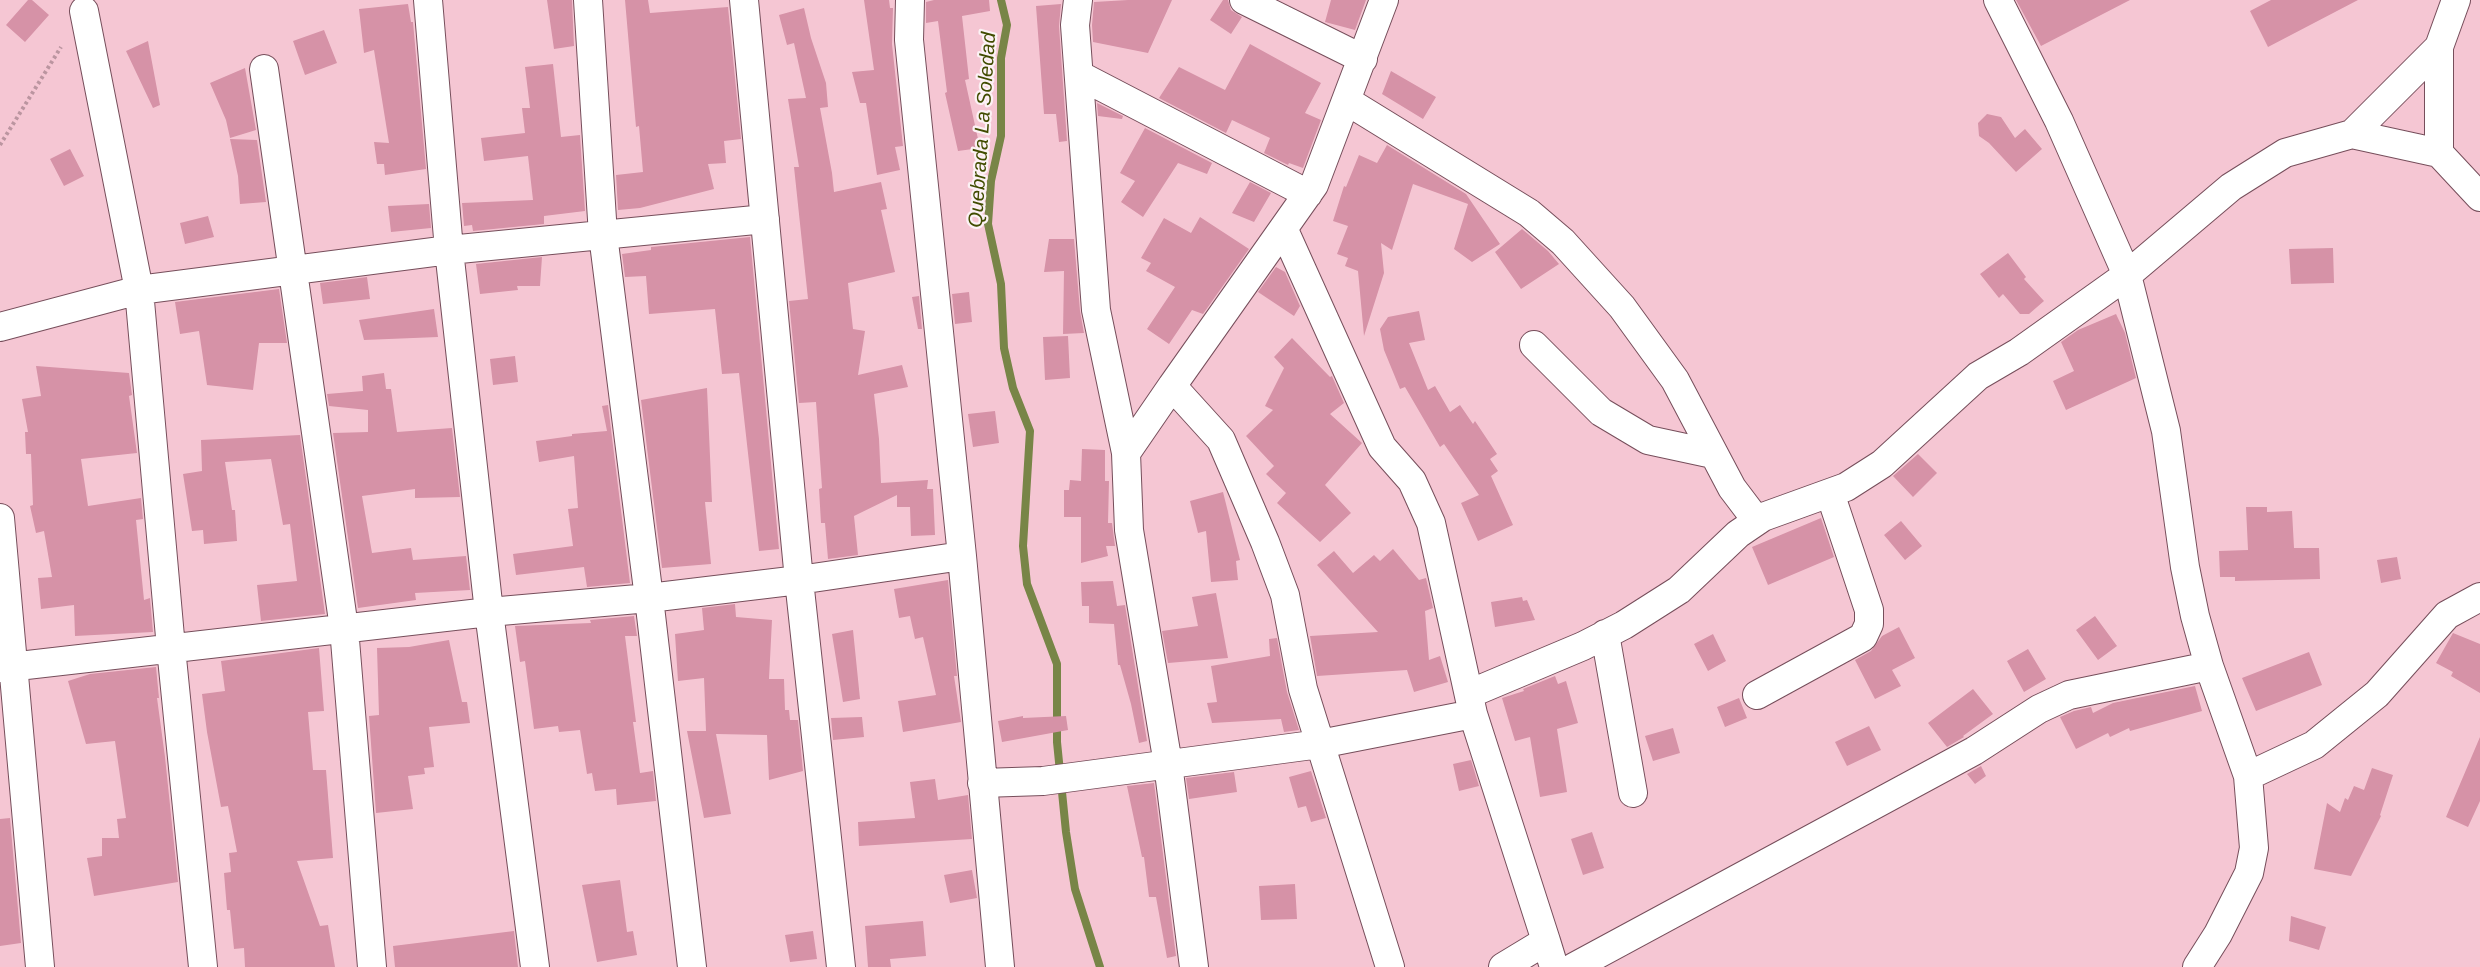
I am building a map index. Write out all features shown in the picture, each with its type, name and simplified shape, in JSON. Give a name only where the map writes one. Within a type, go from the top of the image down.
[{"type":"street","points":[[428,0],[449,250],[489,612],[536,967]]},
{"type":"street","points":[[588,0],[603,235],[649,598],[692,967]]},
{"type":"street","points":[[744,0],[799,580],[841,967]]},
{"type":"street","points":[[910,0],[909,40],[962,556],[1000,967]]},
{"type":"street","points":[[1078,0],[1075,25],[1096,310],[1126,453],[1129,530],[1168,764],[1194,967]]},
{"type":"street","points":[[1244,0],[1363,58]]},
{"type":"street","points":[[1126,453],[1314,185],[1384,0]]},
{"type":"street","points":[[1998,0],[2059,122],[2127,275],[2166,431],[2185,567],[2195,616],[2209,666],[2248,776],[2254,848],[2249,873],[2218,934],[2197,967]]},
{"type":"street","points":[[2439,153],[2439,47],[2456,0]]},
{"type":"street","points":[[84,11],[139,290],[171,648],[203,967]]},
{"type":"street","points":[[2352,134],[2439,47]]},
{"type":"street","points":[[264,69],[344,628],[372,967]]},
{"type":"street","points":[[1079,75],[1308,194]]},
{"type":"street","points":[[1347,101],[1529,213],[1563,242],[1622,307],[1675,380],[1732,488],[1757,521]]},
{"type":"street","points":[[982,783],[1042,781],[1320,744],[1471,704],[1605,634],[1679,590],[1738,534],[1757,521],[1846,487],[1882,464],[1978,376],[2019,352],[2127,275],[2231,187],[2285,153],[2352,134],[2439,153],[2480,196]]},
{"type":"street","points":[[0,327],[139,290],[449,250],[765,219]]},
{"type":"street","points":[[1284,230],[1382,447],[1412,481],[1431,523],[1471,704],[1550,954],[1503,967]]},
{"type":"street","points":[[1534,345],[1601,412],[1648,440],[1713,454]]},
{"type":"street","points":[[1172,386],[1221,440],[1285,595],[1303,689],[1390,967]]},
{"type":"street","points":[[1757,694],[1863,637],[1869,624],[1869,610],[1830,493]]},
{"type":"street","points":[[0,518],[7,667],[40,967]]},
{"type":"street","points":[[7,667],[489,612],[649,598],[799,580],[962,556]]},
{"type":"street","points":[[2248,776],[2314,745],[2377,694],[2447,615],[2480,597]]},
{"type":"street","points":[[1605,634],[1633,793]]},
{"type":"street","points":[[1574,967],[1974,752],[2039,709],[2068,695],[2209,666]]},
{"type":"path","points":[[0,146],[84,11]]},
{"type":"building","points":[[28,0],[32,0],[49,15],[25,42],[6,25]]},
{"type":"building","points":[[547,0],[572,0],[574,46],[554,49]]},
{"type":"building","points":[[625,0],[648,0],[650,13],[728,7],[741,139],[724,141],[726,163],[708,164],[714,189],[640,208],[618,210],[616,175],[643,172],[639,126],[636,127]]},
{"type":"building","points":[[864,0],[889,0],[890,8],[893,8],[892,44],[903,146],[895,147],[900,170],[877,175],[866,103],[860,103],[852,72],[874,70]]},
{"type":"building","points":[[989,0],[990,11],[962,16],[969,79],[965,80],[980,148],[958,151],[945,93],[947,92],[938,21],[926,23],[926,2]]},
{"type":"building","points":[[1172,0],[1148,53],[1093,42],[1094,2]]},
{"type":"building","points":[[1223,0],[1228,0],[1231,10],[1242,17],[1231,34],[1210,20]]},
{"type":"building","points":[[1331,0],[1366,0],[1355,30],[1325,22]]},
{"type":"building","points":[[2016,0],[2130,0],[2041,46]]},
{"type":"building","points":[[2271,0],[2358,0],[2268,47],[2250,11]]},
{"type":"building","points":[[408,4],[411,22],[413,22],[426,169],[385,175],[384,164],[377,164],[374,142],[389,143],[374,50],[364,53],[359,9]]},
{"type":"building","points":[[1061,4],[1059,26],[1067,141],[1059,142],[1056,114],[1044,114],[1036,6]]},
{"type":"building","points":[[804,8],[826,83],[828,107],[820,108],[834,192],[881,182],[887,209],[881,210],[895,272],[848,283],[853,329],[865,331],[858,375],[902,365],[908,387],[874,394],[881,483],[928,480],[927,489],[933,489],[935,535],[911,536],[910,507],[897,507],[897,495],[854,516],[858,555],[828,559],[825,523],[821,523],[819,489],[822,488],[816,402],[799,403],[789,301],[808,299],[794,167],[799,167],[788,99],[806,98],[794,43],[787,45],[779,15]]},
{"type":"building","points":[[324,30],[337,63],[305,75],[293,41]]},
{"type":"building","points":[[148,41],[160,105],[153,108],[126,51]]},
{"type":"building","points":[[1250,44],[1321,83],[1305,113],[1321,120],[1303,168],[1289,163],[1288,165],[1264,153],[1270,138],[1232,120],[1226,133],[1159,98],[1179,67],[1225,90]]},
{"type":"building","points":[[553,64],[561,137],[580,135],[585,211],[544,216],[544,224],[473,231],[472,225],[464,226],[462,203],[533,200],[528,156],[484,161],[481,138],[525,133],[522,108],[530,108],[525,67]]},
{"type":"building","points":[[245,68],[256,130],[230,138],[226,120],[210,83]]},
{"type":"building","points":[[1391,71],[1436,97],[1423,119],[1382,94]]},
{"type":"building","points":[[1097,103],[1123,116],[1122,119],[1098,116]]},
{"type":"building","points":[[1987,114],[2001,117],[2015,138],[2025,129],[2042,149],[2016,172],[1989,143],[1979,136],[1978,123]]},
{"type":"building","points":[[1145,128],[1212,163],[1207,174],[1178,163],[1143,217],[1121,202],[1135,181],[1120,173]]},
{"type":"building","points":[[230,139],[257,140],[266,202],[240,204],[238,176]]},
{"type":"building","points":[[1387,145],[1466,194],[1500,244],[1472,262],[1454,249],[1468,204],[1413,184],[1392,250],[1381,243],[1384,273],[1364,336],[1358,271],[1345,266],[1348,258],[1337,254],[1348,226],[1333,221],[1344,186],[1346,187],[1359,155],[1377,163]]},
{"type":"building","points":[[70,149],[84,176],[64,186],[50,159]]},
{"type":"building","points":[[1250,182],[1271,193],[1254,222],[1232,213]]},
{"type":"building","points":[[429,204],[431,228],[391,232],[388,206]]},
{"type":"building","points":[[208,216],[214,237],[185,244],[180,223]]},
{"type":"building","points":[[1200,217],[1249,249],[1203,314],[1192,310],[1169,344],[1147,329],[1175,287],[1146,271],[1151,263],[1141,258],[1164,218],[1191,233]]},
{"type":"building","points":[[1522,229],[1548,251],[1559,264],[1521,289],[1495,252]]},
{"type":"building","points":[[750,237],[779,549],[759,551],[739,373],[722,374],[715,309],[649,314],[646,276],[625,277],[622,254],[651,250],[651,247]]},
{"type":"building","points":[[1049,239],[1074,239],[1084,333],[1063,334],[1064,271],[1044,272]]},
{"type":"building","points":[[2333,248],[2334,283],[2291,284],[2289,249]]},
{"type":"building","points":[[2008,253],[2026,277],[2024,279],[2044,301],[2029,314],[2020,314],[2003,294],[1999,298],[1980,274]]},
{"type":"building","points":[[542,257],[540,286],[517,286],[518,290],[480,294],[476,264]]},
{"type":"building","points":[[1276,267],[1285,272],[1300,306],[1294,316],[1258,292]]},
{"type":"building","points":[[367,277],[370,299],[323,304],[320,283]]},
{"type":"building","points":[[279,289],[287,343],[259,343],[253,390],[207,385],[199,331],[180,334],[175,302]]},
{"type":"building","points":[[969,292],[972,322],[955,324],[952,294]]},
{"type":"building","points":[[919,296],[922,329],[918,329],[912,297]]},
{"type":"building","points":[[434,309],[438,337],[364,340],[359,320]]},
{"type":"building","points":[[1419,311],[1425,340],[1409,343],[1428,390],[1435,386],[1450,412],[1460,405],[1473,424],[1475,421],[1497,454],[1490,459],[1498,471],[1491,476],[1513,525],[1478,541],[1461,503],[1479,495],[1444,444],[1440,447],[1405,387],[1400,389],[1384,350],[1380,329],[1388,317]]},
{"type":"building","points":[[2116,314],[2125,333],[2136,378],[2066,410],[2053,381],[2074,371],[2061,342],[2078,330]]},
{"type":"building","points":[[1068,336],[1070,378],[1045,380],[1043,337]]},
{"type":"building","points":[[1292,338],[1330,377],[1332,376],[1344,403],[1330,414],[1362,443],[1325,485],[1351,513],[1320,542],[1277,503],[1286,493],[1266,474],[1274,466],[1246,436],[1273,410],[1265,406],[1284,368],[1274,357]]},
{"type":"building","points":[[515,356],[518,382],[493,385],[490,359]]},
{"type":"building","points":[[36,366],[129,373],[132,395],[129,396],[137,453],[81,459],[88,506],[141,498],[143,519],[136,520],[144,600],[150,598],[153,632],[75,636],[74,605],[41,609],[38,578],[52,577],[44,531],[36,533],[30,506],[33,505],[31,454],[26,454],[25,432],[28,432],[22,399],[41,396]]},
{"type":"building","points":[[384,373],[386,389],[391,389],[397,432],[452,428],[460,497],[415,498],[415,489],[362,496],[372,553],[411,548],[413,560],[466,556],[470,590],[415,593],[416,600],[358,608],[333,433],[368,432],[368,410],[329,406],[327,394],[363,391],[362,376]]},
{"type":"building","points":[[707,388],[712,502],[705,502],[711,564],[662,568],[641,400]]},
{"type":"building","points":[[608,405],[630,583],[587,587],[584,567],[516,575],[513,554],[573,546],[568,509],[578,508],[574,456],[539,462],[536,441],[572,436],[572,434],[607,431],[602,406]]},
{"type":"building","points":[[995,411],[999,443],[973,447],[968,414]]},
{"type":"building","points":[[300,435],[325,614],[261,621],[257,585],[297,581],[290,524],[283,525],[271,459],[225,462],[232,510],[235,510],[237,541],[204,544],[203,530],[192,531],[183,474],[202,471],[201,440]]},
{"type":"building","points":[[1082,449],[1105,450],[1105,481],[1109,481],[1108,523],[1112,523],[1115,546],[1106,546],[1108,556],[1081,563],[1081,517],[1064,517],[1064,490],[1069,490],[1070,480],[1081,481]]},
{"type":"building","points":[[1918,454],[1937,473],[1913,497],[1893,476]]},
{"type":"building","points":[[1223,492],[1240,560],[1236,561],[1238,580],[1211,582],[1206,531],[1198,533],[1190,501]]},
{"type":"building","points":[[2246,507],[2267,507],[2267,512],[2292,511],[2294,548],[2319,548],[2320,579],[2235,581],[2235,577],[2220,577],[2219,551],[2248,550]]},
{"type":"building","points":[[1821,518],[1834,557],[1768,585],[1752,547]]},
{"type":"building","points":[[1901,521],[1922,546],[1905,560],[1884,535]]},
{"type":"building","points":[[1393,549],[1419,580],[1426,578],[1433,608],[1425,611],[1429,660],[1440,656],[1448,682],[1414,692],[1407,670],[1317,676],[1310,636],[1378,632],[1317,565],[1334,551],[1353,573],[1374,555],[1380,561]]},
{"type":"building","points":[[2397,557],[2401,579],[2381,583],[2377,560]]},
{"type":"building","points":[[948,580],[957,676],[954,676],[961,722],[903,732],[898,701],[936,695],[923,637],[915,639],[910,616],[899,618],[894,589]]},
{"type":"building","points":[[1113,581],[1117,606],[1125,605],[1147,741],[1139,743],[1131,704],[1120,665],[1118,665],[1114,624],[1089,623],[1089,606],[1082,606],[1081,582]]},
{"type":"building","points":[[1216,593],[1228,658],[1168,663],[1162,631],[1198,626],[1192,597]]},
{"type":"building","points":[[1522,597],[1523,601],[1527,600],[1535,620],[1495,627],[1491,602]]},
{"type":"building","points":[[735,604],[736,617],[772,620],[769,679],[784,679],[785,710],[789,710],[790,720],[798,720],[803,771],[769,780],[767,735],[716,734],[731,814],[704,818],[687,731],[706,731],[704,678],[678,681],[675,634],[704,630],[702,608]]},
{"type":"building","points":[[634,616],[637,636],[625,636],[636,722],[633,722],[640,773],[653,771],[656,801],[617,805],[616,789],[595,791],[592,773],[587,774],[580,730],[559,732],[558,726],[534,729],[525,661],[520,662],[515,626],[591,623],[590,620]]},
{"type":"building","points":[[2095,616],[2117,646],[2098,660],[2076,630]]},
{"type":"building","points":[[1899,627],[1915,658],[1892,670],[1901,686],[1875,699],[1855,660],[1871,651],[1882,636]]},
{"type":"building","points":[[853,630],[860,699],[843,702],[832,634]]},
{"type":"building","points":[[2453,633],[2480,644],[2480,693],[2451,676],[2453,672],[2436,663]]},
{"type":"building","points":[[1713,634],[1726,661],[1708,671],[1694,644]]},
{"type":"building","points":[[1277,638],[1287,692],[1299,730],[1284,732],[1281,719],[1212,723],[1207,703],[1217,702],[1211,666],[1270,656],[1269,639]]},
{"type":"building","points":[[449,640],[462,702],[467,702],[470,723],[429,727],[434,767],[424,768],[425,774],[408,776],[413,809],[376,813],[369,716],[379,715],[377,648],[409,647]]},
{"type":"building","points":[[319,648],[324,711],[308,712],[313,770],[326,770],[333,858],[297,861],[320,926],[328,925],[335,967],[245,967],[244,948],[234,949],[230,910],[227,910],[224,873],[231,872],[229,853],[237,852],[228,806],[221,807],[202,694],[225,691],[221,661]]},
{"type":"building","points":[[2028,649],[2046,679],[2024,692],[2007,661]]},
{"type":"building","points":[[2309,652],[2322,685],[2256,711],[2242,678]]},
{"type":"building","points":[[156,667],[159,698],[157,698],[178,882],[94,896],[87,858],[102,856],[102,838],[119,838],[117,819],[126,818],[115,741],[86,744],[68,681],[90,674]]},
{"type":"building","points":[[1555,676],[1558,684],[1566,681],[1578,723],[1557,729],[1567,792],[1540,797],[1530,737],[1515,741],[1502,698],[1524,691],[1523,689]]},
{"type":"building","points":[[2195,686],[2202,711],[2130,731],[2129,728],[2110,737],[2108,733],[2076,749],[2060,717],[2091,707],[2093,713],[2113,703]]},
{"type":"building","points":[[1973,689],[1993,714],[1947,747],[1928,723]]},
{"type":"building","points":[[1739,698],[1747,718],[1725,727],[1717,707]]},
{"type":"building","points":[[1023,716],[1023,718],[1066,716],[1068,730],[1002,742],[998,721]]},
{"type":"building","points":[[862,717],[864,737],[833,740],[831,718]]},
{"type":"building","points":[[1869,726],[1881,750],[1847,766],[1835,742]]},
{"type":"building","points":[[1673,728],[1680,753],[1653,761],[1645,736]]},
{"type":"building","points":[[2480,737],[2480,801],[2468,827],[2446,817]]},
{"type":"building","points":[[1471,760],[1479,786],[1459,791],[1453,764]]},
{"type":"building","points":[[1981,766],[1986,776],[1975,784],[1967,774]]},
{"type":"building","points":[[2372,768],[2393,775],[2381,816],[2351,876],[2314,869],[2327,803],[2340,812],[2345,798],[2348,800],[2354,786],[2364,790]]},
{"type":"building","points":[[1311,771],[1326,818],[1311,822],[1306,806],[1298,808],[1289,777]]},
{"type":"building","points":[[1234,772],[1237,792],[1189,799],[1186,778]]},
{"type":"building","points":[[935,779],[938,800],[968,795],[972,839],[859,846],[858,822],[915,818],[910,782]]},
{"type":"building","points":[[1154,783],[1176,956],[1167,958],[1156,897],[1149,897],[1144,857],[1142,857],[1127,786]]},
{"type":"building","points":[[10,818],[21,943],[0,946],[0,819]]},
{"type":"building","points":[[1592,832],[1604,868],[1583,875],[1571,839]]},
{"type":"building","points":[[972,870],[977,898],[950,903],[944,875]]},
{"type":"building","points":[[620,880],[627,932],[633,931],[637,955],[597,962],[582,885]]},
{"type":"building","points":[[1295,884],[1297,919],[1261,920],[1259,886]]},
{"type":"building","points":[[2291,916],[2326,927],[2319,950],[2289,941]]},
{"type":"building","points":[[923,921],[926,956],[890,959],[891,967],[868,967],[865,926]]},
{"type":"building","points":[[514,931],[518,967],[395,967],[393,946]]},
{"type":"building","points":[[813,931],[817,959],[790,962],[785,935]]},
{"type":"waterway","name":"Quebrada La Soledad","points":[[1001,0],[1007,25],[1001,58],[1001,136],[991,181],[988,224],[1001,284],[1004,348],[1013,388],[1030,431],[1023,546],[1027,584],[1057,664],[1057,742],[1066,832],[1075,889],[1100,967]]}]
